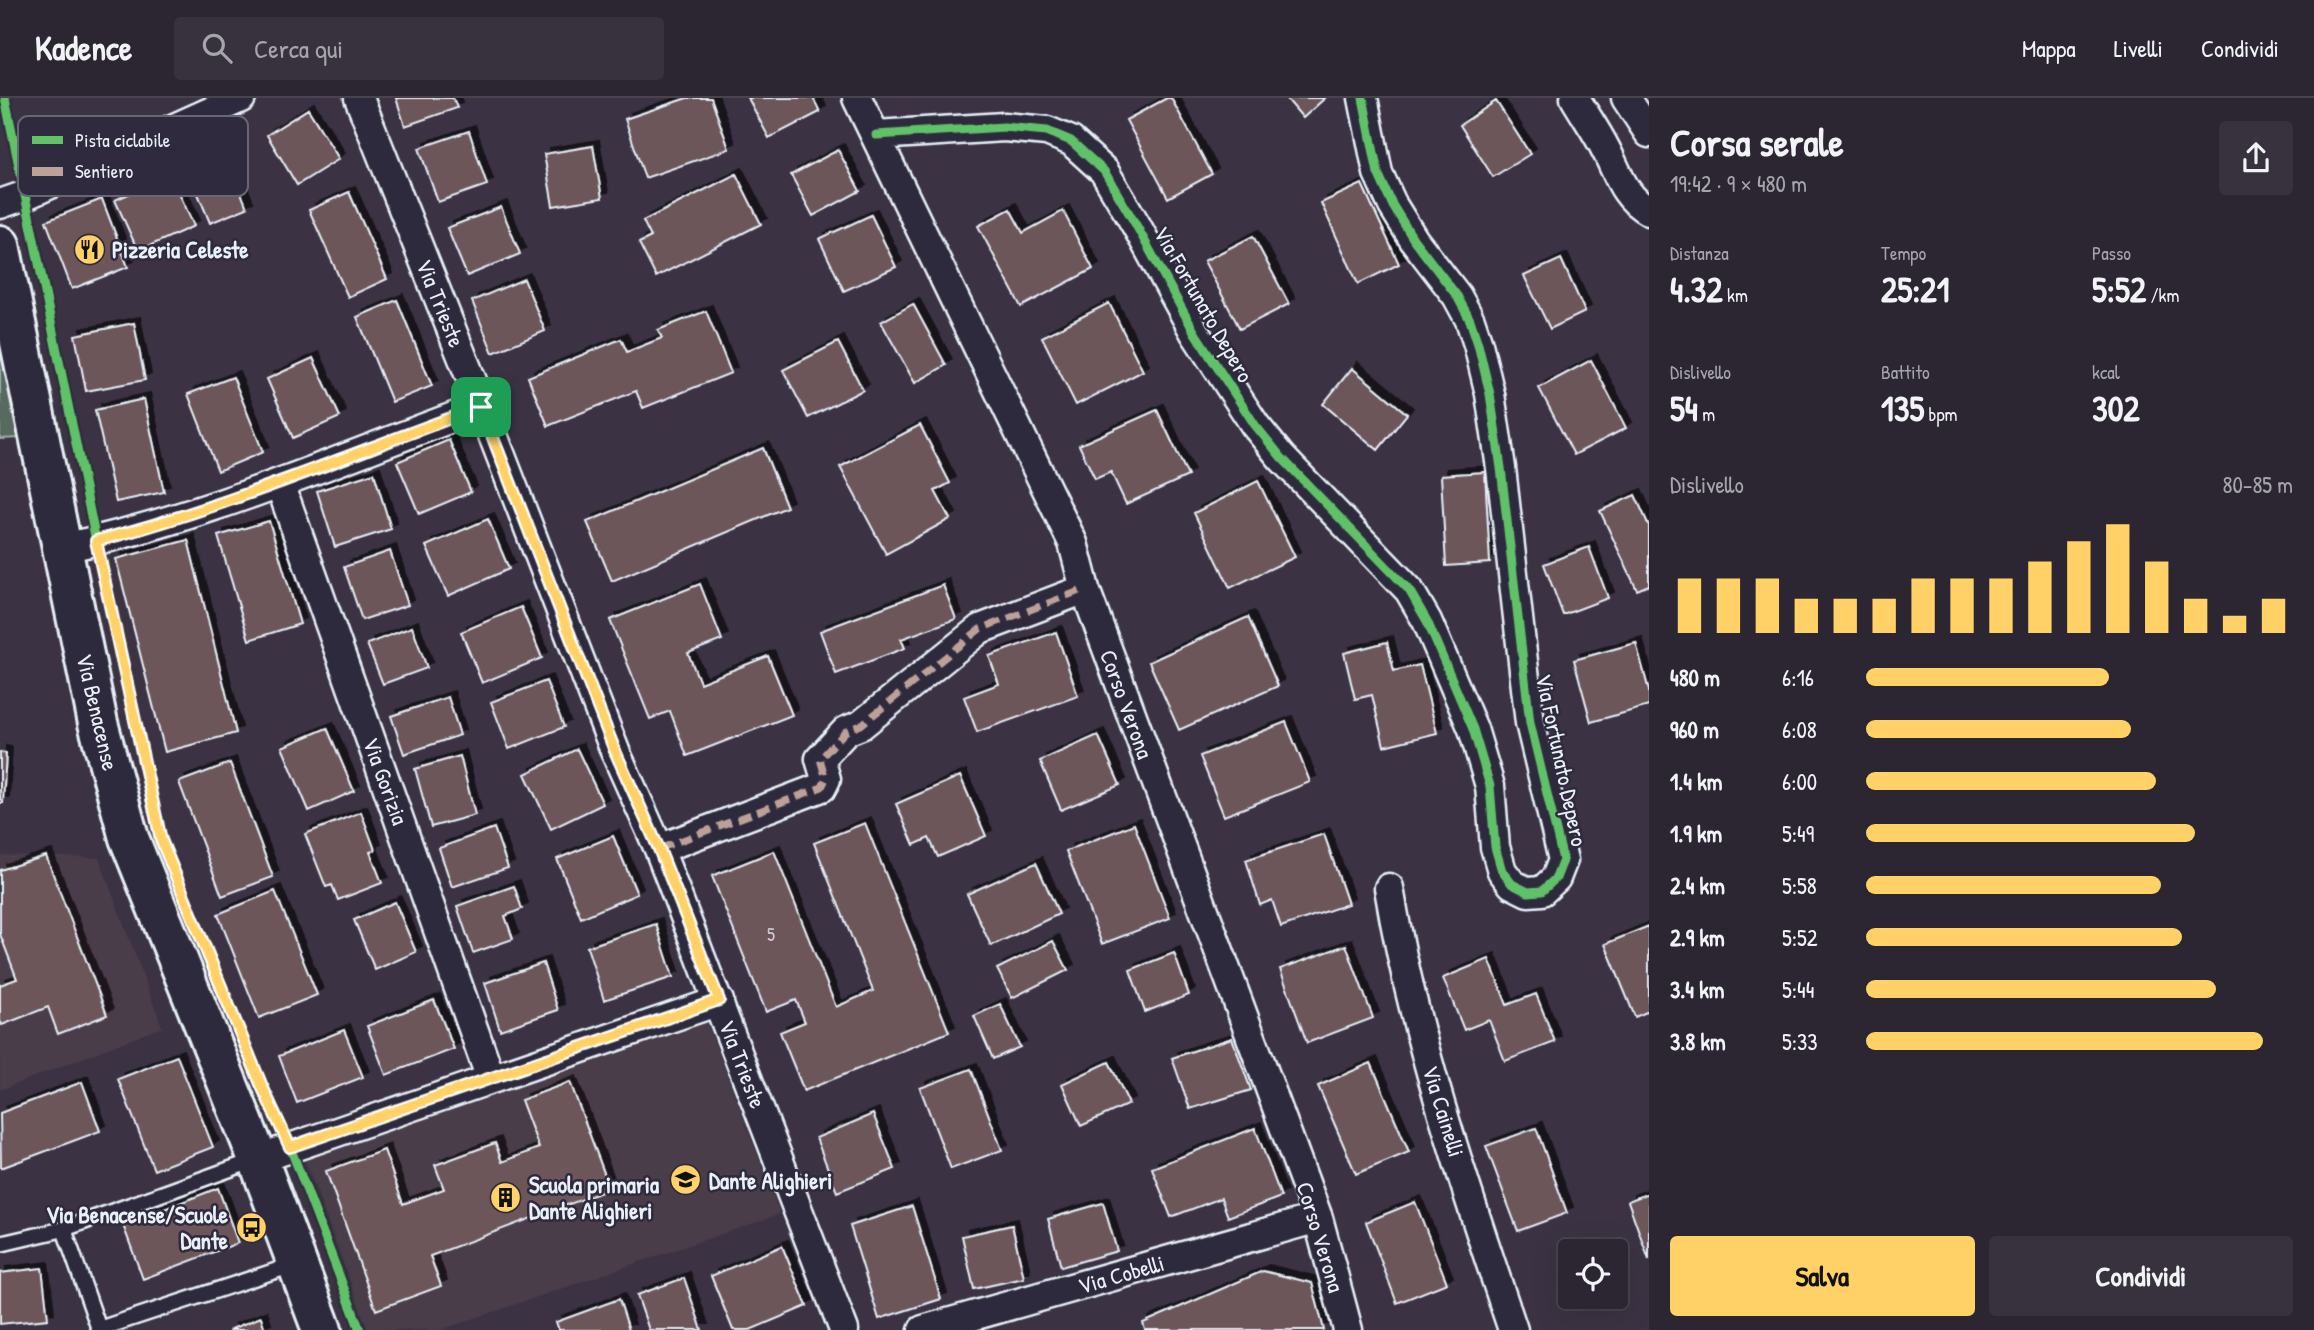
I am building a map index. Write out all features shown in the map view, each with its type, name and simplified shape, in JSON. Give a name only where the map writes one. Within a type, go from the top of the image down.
[{"type":"main road","name":"Via Benacense","points":[[0,245],[98,723],[129,838],[258,1159],[322,1330]]},
{"type":"street","points":[[201,116],[241,98]]},
{"type":"street","name":"Via Trieste","points":[[359,98],[615,751],[659,849],[719,1000],[844,1330]]},
{"type":"street","name":"Corso Verona","points":[[857,98],[1073,543],[1085,589],[1318,1218],[1348,1330]]},
{"type":"street","name":"Via Fortunato Depero","points":[[876,135],[1004,127],[1047,131],[1071,141],[1104,171],[1195,333],[1255,425],[1281,457],[1409,590],[1427,621],[1473,729],[1490,786],[1495,848],[1502,871],[1512,884],[1528,892],[1542,891],[1556,878],[1563,860],[1530,723],[1490,394],[1470,320],[1457,296],[1414,240],[1393,206],[1378,173],[1363,98]]},
{"type":"street","points":[[1575,98],[1605,148],[1624,190],[1649,211]]},
{"type":"street","points":[[1626,98],[1649,134]]},
{"type":"street","points":[[0,204],[23,196]]},
{"type":"street","points":[[63,548],[161,524],[280,484],[481,407]]},
{"type":"street","name":"Via Gorizia","points":[[280,484],[491,1079]]},
{"type":"street","points":[[659,849],[822,787],[826,779],[820,759],[846,731],[861,725],[980,629],[1085,589]]},
{"type":"street","name":"Via Cainelli","points":[[1389,888],[1409,987],[1435,1087],[1513,1330]]},
{"type":"street","points":[[258,1159],[719,1000]]},
{"type":"street","name":"Via Cobelli","points":[[923,1330],[1318,1218]]},
{"type":"lane","points":[[0,1244],[64,1229],[258,1159]]},
{"type":"lane","points":[[64,1229],[98,1330],[297,1264]]},
{"type":"shaded area","points":[[0,855],[99,858],[162,1027],[0,1090]]},
{"type":"shaded area","name":"Dante Alighieri","points":[[705,1018],[780,1214],[440,1330],[368,1330],[304,1157]],"holes":[[[570,1082],[609,1190],[430,1256],[441,1286],[376,1310],[326,1172],[384,1150],[403,1204],[444,1189],[495,1143],[502,1162],[539,1148]]]},
{"type":"green space","points":[[0,348],[20,438],[0,439]]},
{"type":"building","points":[[396,98],[453,98],[457,108],[405,126]]},
{"type":"building","points":[[687,98],[711,98],[729,149],[645,178],[625,119]]},
{"type":"building","points":[[748,98],[813,98],[820,112],[769,138]]},
{"type":"building","points":[[1171,98],[1212,174],[1168,198],[1126,120]]},
{"type":"building","points":[[1286,98],[1325,98],[1303,118]]},
{"type":"building","points":[[1496,101],[1530,154],[1493,177],[1460,125]]},
{"type":"building","points":[[308,109],[339,159],[297,185],[267,135]]},
{"type":"building","points":[[469,131],[487,185],[438,202],[419,148]]},
{"type":"building","points":[[593,146],[602,198],[553,206],[544,154]]},
{"type":"building","points":[[838,150],[860,191],[813,216],[791,175]]},
{"type":"building","points":[[736,174],[761,224],[656,277],[639,243],[651,237],[643,221]]},
{"type":"building","points":[[1362,184],[1399,264],[1358,284],[1321,203]]},
{"type":"building","points":[[349,192],[387,279],[348,297],[309,210]]},
{"type":"building","points":[[124,196],[180,196],[194,226],[138,251],[115,200]]},
{"type":"building","points":[[199,196],[242,196],[247,208],[210,223]]},
{"type":"building","name":"Pizzeria Celeste","points":[[102,199],[128,267],[72,289],[46,221]]},
{"type":"building","points":[[501,207],[520,254],[467,276],[447,228]]},
{"type":"building","points":[[1010,209],[1023,233],[1063,211],[1093,269],[1021,307],[978,226]]},
{"type":"building","points":[[871,215],[896,267],[844,291],[819,239]]},
{"type":"building","points":[[1253,236],[1289,304],[1240,329],[1204,261]]},
{"type":"building","points":[[1561,259],[1585,312],[1550,329],[1524,276]]},
{"type":"building","points":[[524,279],[545,331],[493,353],[472,301]]},
{"type":"building","points":[[397,300],[432,386],[392,402],[357,317]]},
{"type":"building","points":[[1109,303],[1143,371],[1076,405],[1042,337]]},
{"type":"building","points":[[913,304],[946,365],[915,383],[881,322]]},
{"type":"building","points":[[706,311],[731,373],[643,408],[636,391],[548,426],[528,377],[621,339],[627,352],[662,338],[658,330]]},
{"type":"building","points":[[134,323],[145,380],[86,391],[75,335]]},
{"type":"building","points":[[838,342],[863,390],[808,418],[783,370]]},
{"type":"building","points":[[313,358],[340,417],[293,438],[267,379]]},
{"type":"building","points":[[1591,360],[1626,428],[1574,455],[1539,388]]},
{"type":"building","points":[[1352,368],[1407,414],[1378,450],[1323,404]]},
{"type":"building","points":[[233,377],[263,452],[218,471],[188,394]]},
{"type":"building","points":[[144,399],[164,492],[116,502],[95,410]]},
{"type":"building","points":[[1157,410],[1188,476],[1126,504],[1111,472],[1095,479],[1079,445]]},
{"type":"building","points":[[920,425],[950,483],[935,491],[950,519],[886,554],[840,467]]},
{"type":"building","points":[[449,440],[471,492],[419,514],[397,462]]},
{"type":"building","points":[[763,448],[787,507],[612,581],[587,522]]},
{"type":"building","points":[[1485,472],[1490,563],[1446,566],[1441,475]]},
{"type":"building","points":[[374,473],[391,529],[335,547],[317,491]]},
{"type":"building","points":[[1258,481],[1295,557],[1230,588],[1194,513]]},
{"type":"building","points":[[1635,495],[1649,526],[1649,585],[1637,590],[1600,511]]},
{"type":"building","points":[[488,519],[509,569],[448,596],[426,546]]},
{"type":"building","points":[[269,521],[300,624],[249,640],[218,536]]},
{"type":"building","points":[[188,540],[236,733],[165,752],[116,559]]},
{"type":"building","points":[[1589,547],[1608,598],[1563,615],[1544,564]]},
{"type":"building","points":[[390,551],[408,605],[362,620],[344,567]]},
{"type":"building","points":[[700,584],[722,640],[688,653],[700,683],[768,656],[792,715],[687,756],[670,711],[650,719],[610,620]]},
{"type":"building","points":[[943,585],[956,619],[901,639],[905,648],[836,674],[820,631]]},
{"type":"building","points":[[521,607],[542,658],[482,683],[461,632]]},
{"type":"building","points":[[1248,617],[1278,686],[1179,730],[1149,662]]},
{"type":"building","points":[[412,627],[427,668],[383,684],[367,644]]},
{"type":"building","points":[[1056,632],[1078,696],[977,732],[964,697],[999,684],[989,656]]},
{"type":"building","points":[[1387,642],[1394,671],[1420,665],[1437,733],[1384,746],[1372,695],[1355,699],[1344,653]]},
{"type":"building","points":[[1636,643],[1649,691],[1649,706],[1591,722],[1574,660]]},
{"type":"building","points":[[546,681],[564,727],[509,749],[491,702]]},
{"type":"building","points":[[448,697],[460,735],[404,754],[391,716]]},
{"type":"building","points":[[1286,722],[1310,782],[1224,816],[1200,756]]},
{"type":"building","points":[[327,728],[354,791],[309,811],[282,747]]},
{"type":"building","points":[[1098,735],[1120,785],[1061,810],[1040,761]]},
{"type":"building","points":[[577,749],[603,804],[551,829],[525,774]]},
{"type":"building","points":[[0,752],[6,753],[3,803],[0,803]]},
{"type":"building","points":[[460,756],[475,815],[431,827],[415,769]]},
{"type":"building","points":[[230,763],[273,877],[222,896],[179,782]]},
{"type":"building","points":[[960,776],[986,836],[938,857],[929,838],[914,845],[896,804]]},
{"type":"building","points":[[361,812],[375,850],[370,852],[382,883],[338,900],[332,885],[326,887],[305,834]]},
{"type":"building","points":[[865,823],[949,1032],[804,1091],[780,1032],[805,1022],[796,1000],[766,1012],[712,876],[774,851],[836,1007],[873,991],[814,843]]},
{"type":"building","points":[[1134,824],[1170,918],[1102,944],[1066,851]]},
{"type":"building","points":[[494,828],[508,868],[452,887],[439,848]]},
{"type":"building","points":[[1324,834],[1348,904],[1281,927],[1272,900],[1260,905],[1246,860]]},
{"type":"building","points":[[613,836],[637,894],[581,918],[557,859]]},
{"type":"building","points":[[46,856],[107,1015],[58,1034],[48,1007],[2,1025],[0,1021],[0,985],[17,979],[0,934],[0,870]]},
{"type":"building","points":[[1036,863],[1059,914],[991,946],[967,894]]},
{"type":"building","points":[[514,886],[522,909],[505,916],[513,939],[473,953],[457,906]]},
{"type":"building","points":[[275,891],[317,995],[259,1018],[218,914]]},
{"type":"building","points":[[395,902],[416,952],[375,970],[354,920]]},
{"type":"building","points":[[656,924],[673,977],[604,1000],[587,947]]},
{"type":"building","points":[[1649,926],[1649,1011],[1635,1017],[1605,944]]},
{"type":"building","points":[[1053,941],[1068,970],[1012,998],[997,969]]},
{"type":"building","points":[[1346,945],[1373,1018],[1307,1043],[1280,969]]},
{"type":"building","points":[[1174,953],[1189,995],[1145,1012],[1130,970]]},
{"type":"building","points":[[1489,959],[1507,1005],[1536,994],[1555,1042],[1505,1061],[1489,1020],[1464,1030],[1443,978]]},
{"type":"building","points":[[543,963],[558,1010],[500,1030],[485,983]]},
{"type":"building","points":[[434,1000],[454,1049],[386,1075],[367,1026]]},
{"type":"building","points":[[1000,1004],[1020,1047],[993,1059],[974,1016]]},
{"type":"building","points":[[344,1030],[363,1077],[297,1103],[279,1056]]},
{"type":"building","points":[[1232,1038],[1251,1090],[1190,1109],[1172,1058]]},
{"type":"building","points":[[177,1056],[213,1147],[154,1170],[118,1079]]},
{"type":"building","points":[[1109,1062],[1129,1104],[1081,1126],[1062,1084]]},
{"type":"building","points":[[1371,1063],[1409,1152],[1356,1174],[1318,1086]]},
{"type":"building","points":[[971,1069],[1002,1150],[951,1169],[920,1088]]},
{"type":"building","points":[[82,1082],[100,1131],[1,1168],[0,1113]]},
{"type":"building","name":"Scuola primaria Dante Alighieri","points":[[570,1082],[610,1189],[430,1256],[441,1286],[376,1310],[326,1171],[384,1150],[403,1204],[444,1189],[435,1165],[495,1143],[502,1162],[539,1148],[521,1100]]},
{"type":"building","points":[[873,1114],[895,1169],[837,1192],[816,1138]]},
{"type":"building","points":[[1255,1128],[1281,1197],[1228,1217],[1221,1198],[1171,1217],[1152,1168]]},
{"type":"building","points":[[1536,1128],[1567,1213],[1518,1231],[1486,1146]]},
{"type":"building","points":[[218,1188],[238,1243],[143,1279],[123,1225]]},
{"type":"building","points":[[1649,1193],[1649,1260],[1628,1201]]},
{"type":"building","points":[[1415,1202],[1447,1283],[1397,1303],[1366,1222]]},
{"type":"building","points":[[1103,1203],[1117,1251],[1061,1267],[1048,1219]]},
{"type":"building","points":[[912,1206],[941,1299],[879,1319],[850,1226]]},
{"type":"building","points":[[1012,1225],[1024,1278],[974,1289],[962,1236]]},
{"type":"building","points":[[782,1246],[807,1306],[750,1330],[733,1330],[711,1276]]},
{"type":"building","points":[[42,1268],[48,1319],[0,1324],[0,1273]]},
{"type":"building","points":[[1263,1271],[1312,1283],[1324,1330],[1145,1330],[1143,1323]]},
{"type":"building","points":[[684,1278],[702,1330],[649,1330],[637,1295]]},
{"type":"building","points":[[619,1299],[629,1330],[559,1330],[556,1322]]},
{"type":"building","points":[[261,1317],[265,1330],[229,1330]]},
{"type":"marked path","points":[[659,849],[822,787],[826,779],[820,759],[846,731],[861,725],[980,629],[1085,589]]},
{"type":"cycle path","points":[[5,98],[18,161]]},
{"type":"cycle path","points":[[876,135],[1004,127],[1047,131],[1071,141],[1104,171],[1195,333],[1255,425],[1281,457],[1409,590],[1427,621],[1473,729],[1490,786],[1495,847],[1502,871],[1512,884],[1528,892],[1542,891],[1556,878],[1563,860],[1530,723],[1490,394],[1470,320],[1457,296],[1414,240],[1393,206],[1378,173],[1363,98]]},
{"type":"cycle path","points":[[25,196],[161,840],[261,1084],[290,1147],[360,1330]]},
{"type":"place","name":"Pizzeria Celeste","points":[[89,249]]},
{"type":"place","name":"Dante Alighieri","points":[[686,1180]]},
{"type":"place","name":"Scuola primaria Dante Alighieri","points":[[506,1197]]},
{"type":"place","name":"Via Benacense/Scuole Dante","points":[[251,1227]]},
{"type":"route","points":[[481,407],[615,751],[659,849],[719,1000],[290,1147],[261,1084],[161,840],[96,541],[161,524],[280,484],[481,407]]}]
